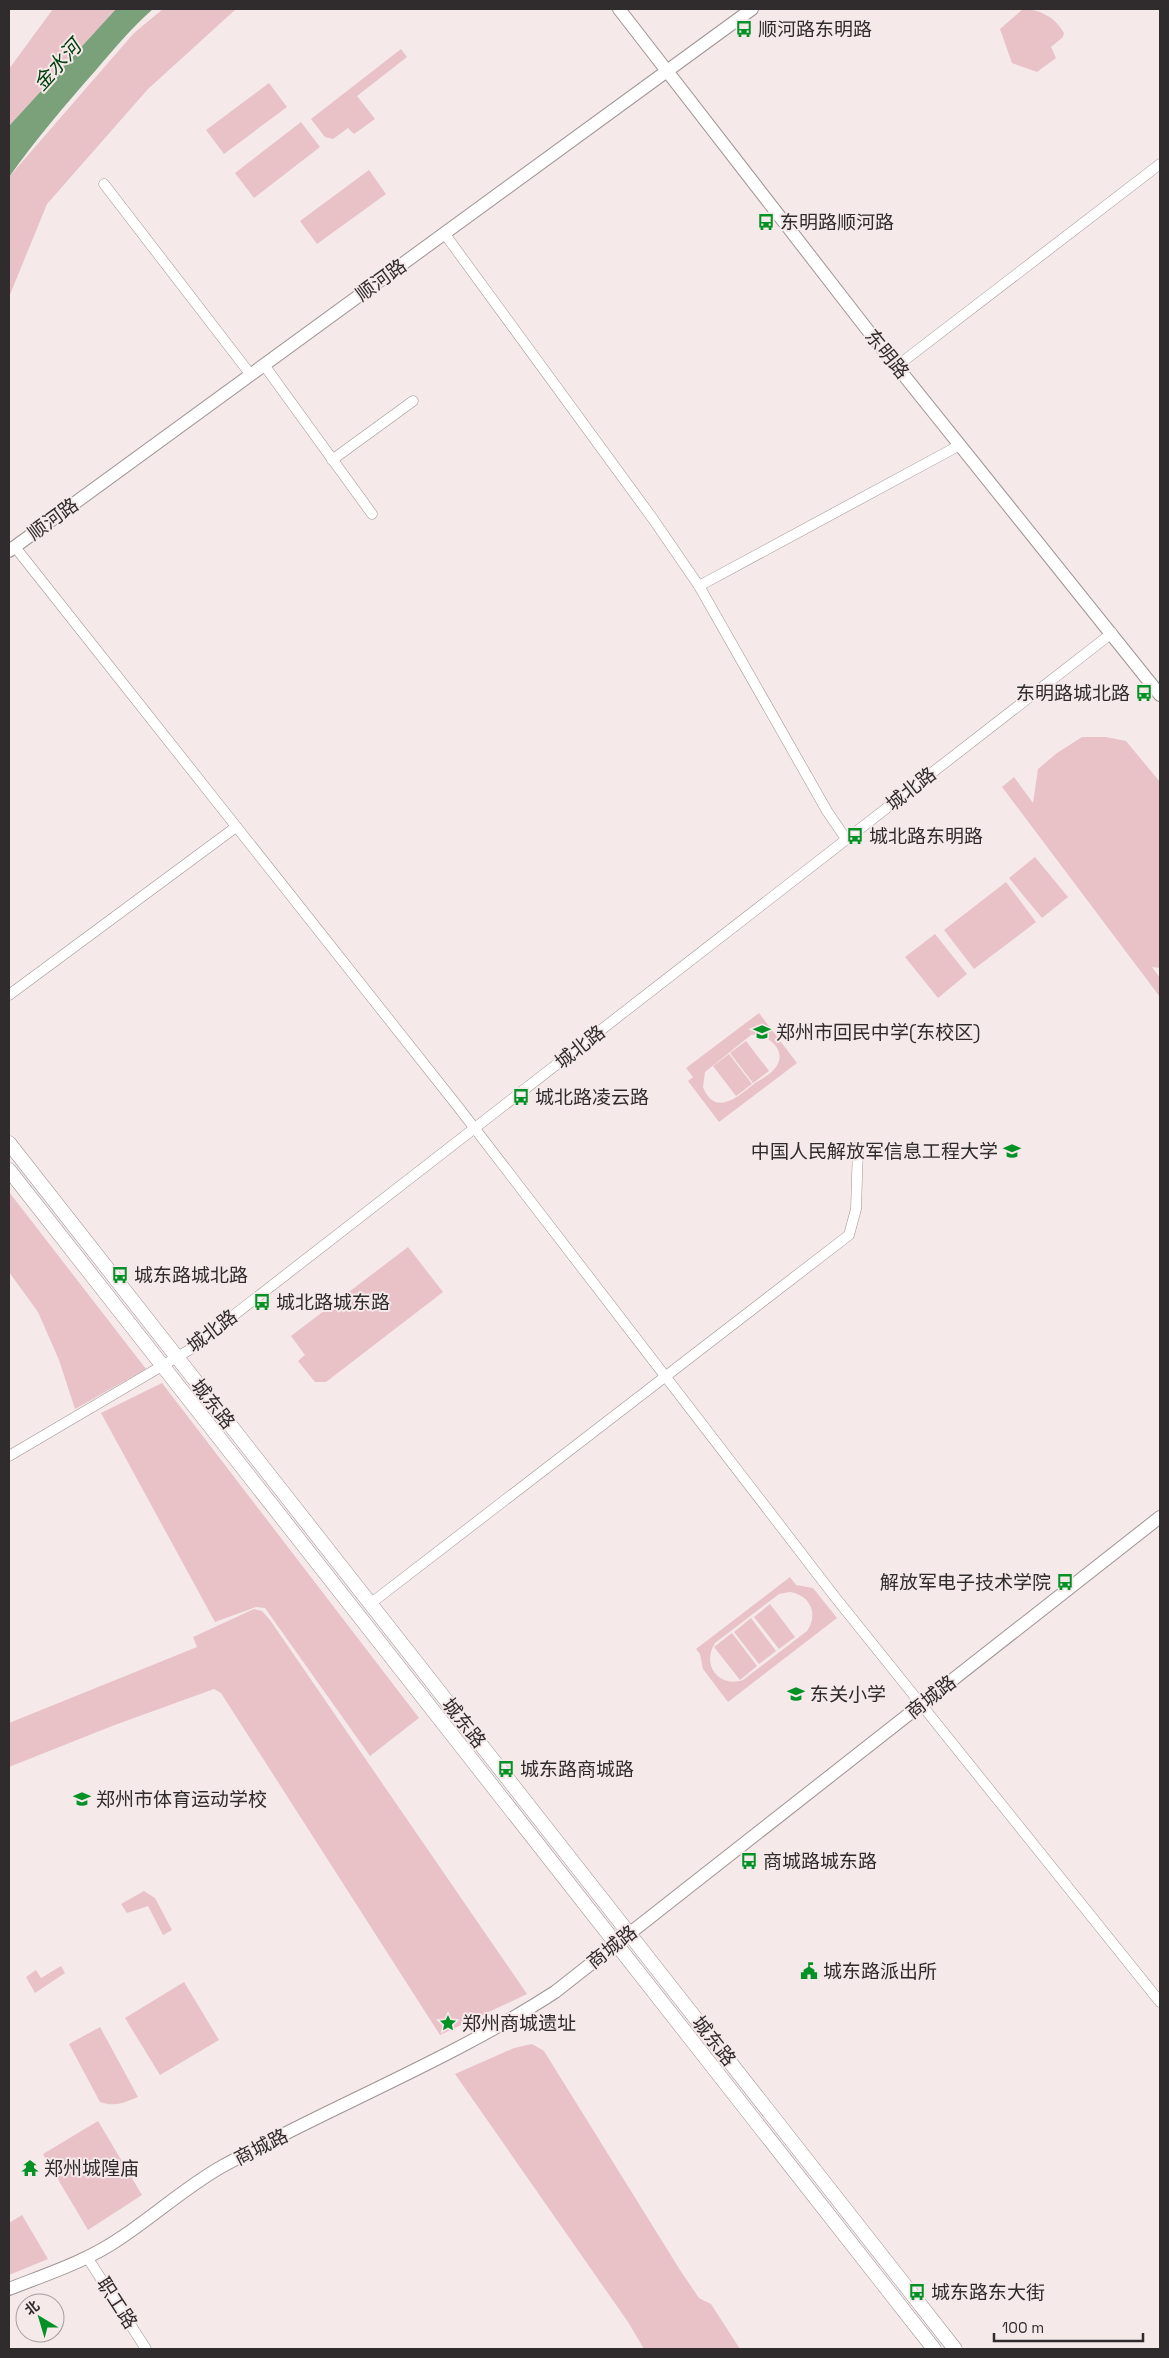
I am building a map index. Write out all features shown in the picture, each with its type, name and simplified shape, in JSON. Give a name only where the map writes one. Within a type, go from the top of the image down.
[{"type":"main road","name":"城东路","points":[[9,1144],[955,2349]]},
{"type":"main road","name":"城东路","points":[[9,1170],[934,2349]]},
{"type":"street","name":"东明路","points":[[620,9],[896,366],[1160,695]]},
{"type":"street","name":"顺河路","points":[[12,549],[752,9]]},
{"type":"street","points":[[896,366],[1160,164]]},
{"type":"street","points":[[104,184],[251,375]]},
{"type":"street","points":[[444,233],[699,586],[827,811],[846,840]]},
{"type":"street","points":[[264,365],[372,514]]},
{"type":"street","points":[[332,460],[413,400]]},
{"type":"street","points":[[699,586],[960,445]]},
{"type":"street","points":[[12,549],[236,827],[474,1128],[835,1597],[1160,2002]]},
{"type":"street","name":"城北路","points":[[9,1456],[177,1357],[1112,633]]},
{"type":"street","points":[[9,995],[236,827]]},
{"type":"street","points":[[370,1604],[848,1235],[856,1209],[858,1147]]},
{"type":"street","name":"商城路","points":[[9,2289],[87,2257],[121,2238],[219,2168],[517,2016],[555,1992],[1160,1517]]},
{"type":"street","name":"职工路","points":[[87,2257],[146,2349]]},
{"type":"shaded area","points":[[53,9],[116,9],[9,126],[9,69]]},
{"type":"shaded area","points":[[116,9],[153,9],[123,38],[73,96],[9,177],[9,126]]},
{"type":"shaded area","points":[[163,9],[236,9],[148,89],[47,204],[9,297],[9,177],[134,33]]},
{"type":"shaded area","points":[[1023,9],[1047,15],[1057,23],[1064,33],[1063,37],[1051,47],[1056,58],[1037,72],[1012,63],[1000,29]]},
{"type":"shaded area","points":[[401,49],[407,57],[357,96],[375,119],[354,134],[348,128],[333,139],[325,137],[311,119]]},
{"type":"shaded area","points":[[269,83],[287,107],[224,154],[206,130]]},
{"type":"shaded area","points":[[301,122],[320,147],[254,198],[235,173]]},
{"type":"shaded area","points":[[369,170],[386,194],[317,244],[300,221]]},
{"type":"shaded area","points":[[1082,737],[1106,737],[1126,741],[1160,782],[1160,968],[1152,967],[1160,978],[1160,997],[1002,787],[1014,777],[1033,803],[1038,769],[1057,753]]},
{"type":"shaded area","points":[[1035,857],[1068,897],[1042,918],[1009,878]]},
{"type":"shaded area","points":[[1006,882],[1036,922],[974,969],[944,930]]},
{"type":"shaded area","points":[[935,934],[967,974],[938,998],[905,957]]},
{"type":"shaded area","points":[[759,1013],[797,1063],[719,1122],[688,1081],[693,1077],[686,1068]],"holes":[[[751,1035],[757,1035],[769,1040],[778,1049],[779,1061],[776,1067],[769,1074],[728,1102],[714,1101],[708,1096],[703,1087],[705,1072]]]},
{"type":"shaded area","points":[[746,1041],[769,1071],[753,1083],[730,1053]]},
{"type":"shaded area","points":[[729,1054],[752,1084],[736,1096],[713,1066]]},
{"type":"shaded area","points":[[9,1192],[146,1369],[75,1409],[59,1360],[38,1312],[9,1272]]},
{"type":"shaded area","points":[[408,1247],[443,1292],[326,1382],[315,1382],[298,1361],[305,1355],[291,1336]]},
{"type":"shaded area","points":[[162,1383],[419,1718],[370,1756],[265,1608],[256,1607],[215,1622],[101,1413]]},
{"type":"shaded area","points":[[790,1577],[796,1585],[813,1588],[837,1618],[728,1702],[703,1669],[700,1654],[696,1649]],"holes":[[[790,1592],[803,1597],[811,1606],[811,1625],[807,1631],[743,1680],[734,1682],[720,1678],[711,1666],[711,1651],[715,1643],[779,1594]]]},
{"type":"shaded area","points":[[770,1604],[795,1637],[779,1649],[754,1617]]},
{"type":"shaded area","points":[[254,1609],[262,1611],[270,1620],[527,1994],[440,2035],[221,1693],[214,1689],[112,1726],[9,1767],[9,1723],[197,1647],[193,1637]]},
{"type":"shaded area","points":[[751,1618],[776,1651],[759,1664],[734,1632]]},
{"type":"shaded area","points":[[732,1633],[757,1666],[740,1680],[714,1647]]},
{"type":"shaded area","points":[[144,1891],[155,1898],[172,1930],[163,1935],[148,1906],[127,1913],[121,1904]]},
{"type":"shaded area","points":[[61,1966],[65,1973],[35,1993],[26,1977],[36,1970],[41,1978]]},
{"type":"shaded area","points":[[184,1982],[219,2040],[160,2075],[125,2018]]},
{"type":"shaded area","points":[[100,2027],[138,2097],[119,2104],[100,2102],[69,2044]]},
{"type":"shaded area","points":[[532,2044],[544,2051],[680,2270],[699,2298],[711,2304],[740,2349],[644,2349],[628,2322],[455,2074],[514,2048]]},
{"type":"shaded area","points":[[98,2121],[142,2195],[88,2230],[43,2154]]},
{"type":"shaded area","points":[[22,2215],[48,2259],[9,2275],[9,2223]]},
{"type":"place","name":"顺河路东明路","points":[[744,29]]},
{"type":"place","name":"东明路顺河路","points":[[766,222]]},
{"type":"place","name":"东明路城北路","points":[[1144,693]]},
{"type":"place","name":"城北路东明路","points":[[855,836]]},
{"type":"place","name":"郑州市回民中学(东校区)","points":[[762,1032]]},
{"type":"place","name":"城北路凌云路","points":[[521,1097]]},
{"type":"place","name":"中国人民解放军信息工程大学","points":[[1012,1151]]},
{"type":"place","name":"城东路城北路","points":[[120,1275]]},
{"type":"place","name":"城北路城东路","points":[[262,1302]]},
{"type":"place","name":"解放军电子技术学院","points":[[1065,1582]]},
{"type":"place","name":"东关小学","points":[[796,1694]]},
{"type":"place","name":"城东路商城路","points":[[506,1769]]},
{"type":"place","name":"郑州市体育运动学校","points":[[82,1799]]},
{"type":"place","name":"商城路城东路","points":[[749,1861]]},
{"type":"place","name":"城东路派出所","points":[[809,1971]]},
{"type":"place","name":"郑州商城遗址","points":[[448,2023]]},
{"type":"place","name":"郑州城隍庙","points":[[30,2168]]},
{"type":"place","name":"城东路东大街","points":[[917,2292]]},
{"type":"water label","name":"金水河","points":[[57,65]]}]
